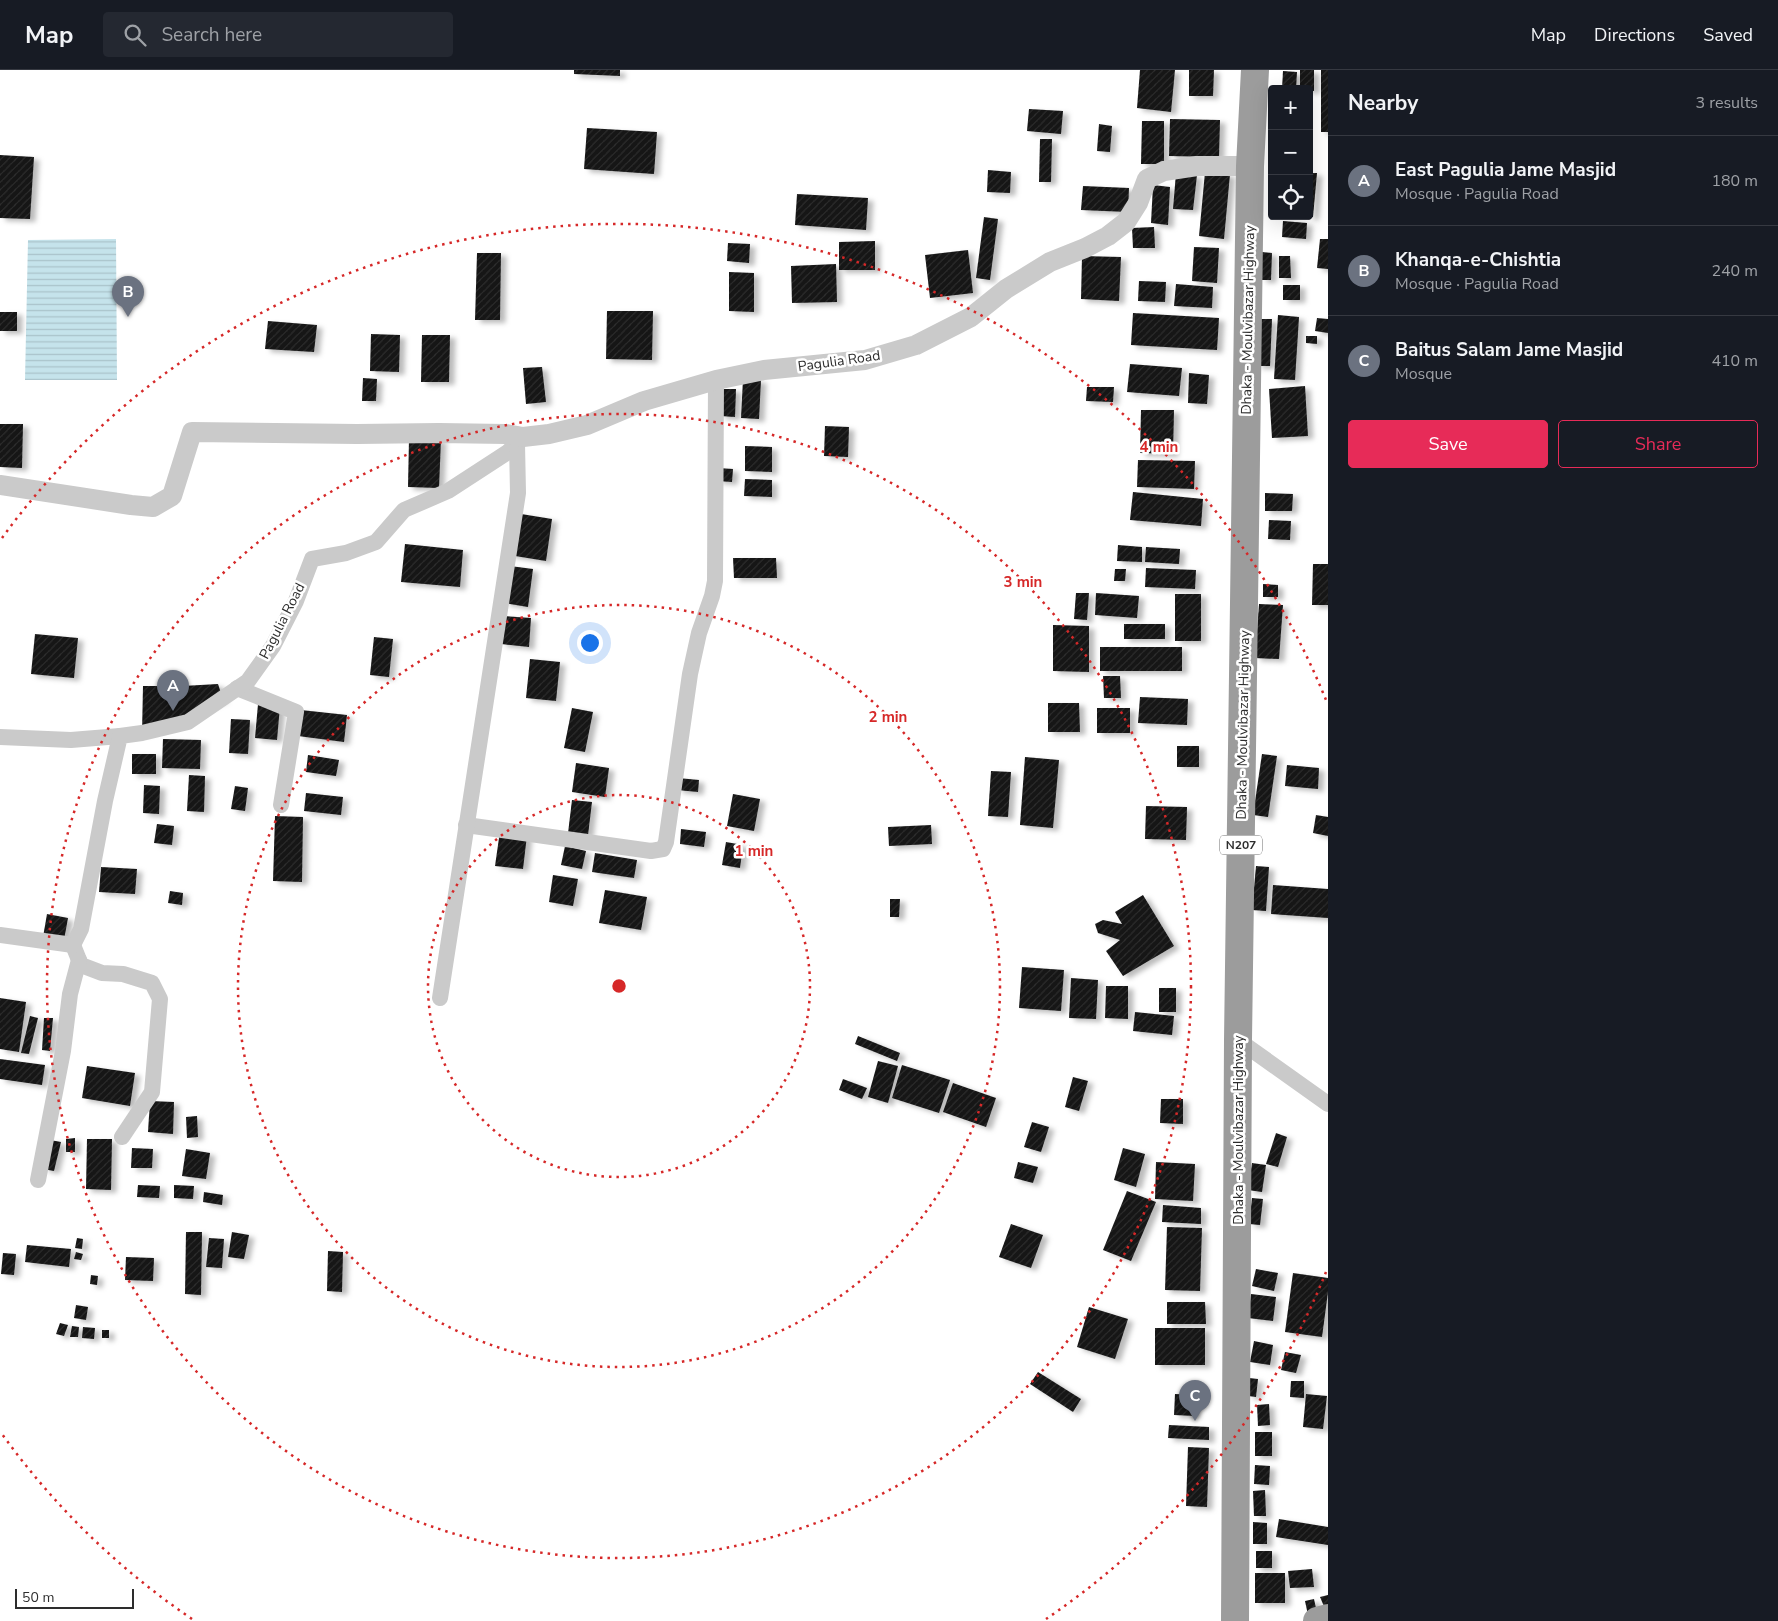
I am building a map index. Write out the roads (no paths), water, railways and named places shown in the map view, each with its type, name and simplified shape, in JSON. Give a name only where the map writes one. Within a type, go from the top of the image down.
[{"type":"highway","name":"Dhaka - Moulvibazar Highway","points":[[1235,1621],[1238,1040],[1250,166],[1255,70]]},
{"type":"highway","points":[[1317,1621],[1328,1618]]},
{"type":"street","name":"Pagulia Road","points":[[0,737],[71,740],[142,733],[188,722],[248,681],[273,646],[296,601],[312,559],[346,553],[376,542],[404,510],[448,491],[508,452],[520,441],[587,424],[644,401],[716,380],[764,370],[865,360],[916,346],[971,317],[1006,289],[1050,262],[1085,248],[1108,236],[1126,222],[1138,203],[1147,179],[1164,171],[1197,166],[1250,166]]},
{"type":"street","points":[[466,825],[652,851],[663,848],[666,842],[690,674],[699,634],[715,582],[716,380]]},
{"type":"street","name":"Pagulia Road","points":[[0,485],[153,507],[172,496],[192,432],[506,434],[520,441]]},
{"type":"street","points":[[440,998],[518,493],[520,441]]},
{"type":"street","points":[[237,688],[296,712],[281,805]]},
{"type":"street","points":[[38,1180],[63,1050],[76,952],[105,800],[120,736]]},
{"type":"street","points":[[0,935],[76,952]]},
{"type":"street","points":[[76,952],[81,965],[102,973],[123,974],[152,983],[160,999],[152,1092],[122,1137]]},
{"type":"street","points":[[1238,1040],[1328,1104]]},
{"type":"water","points":[[116,239],[117,380],[25,380],[28,240]]},
{"type":"place","name":"Khanqa-e-Chishtia","points":[[128,317]]},
{"type":"place","name":"East Pagulia Jame Masjid","points":[[173,711]]},
{"type":"place","name":"Baitus Salam Jame Masjid","points":[[1195,1421]]}]
